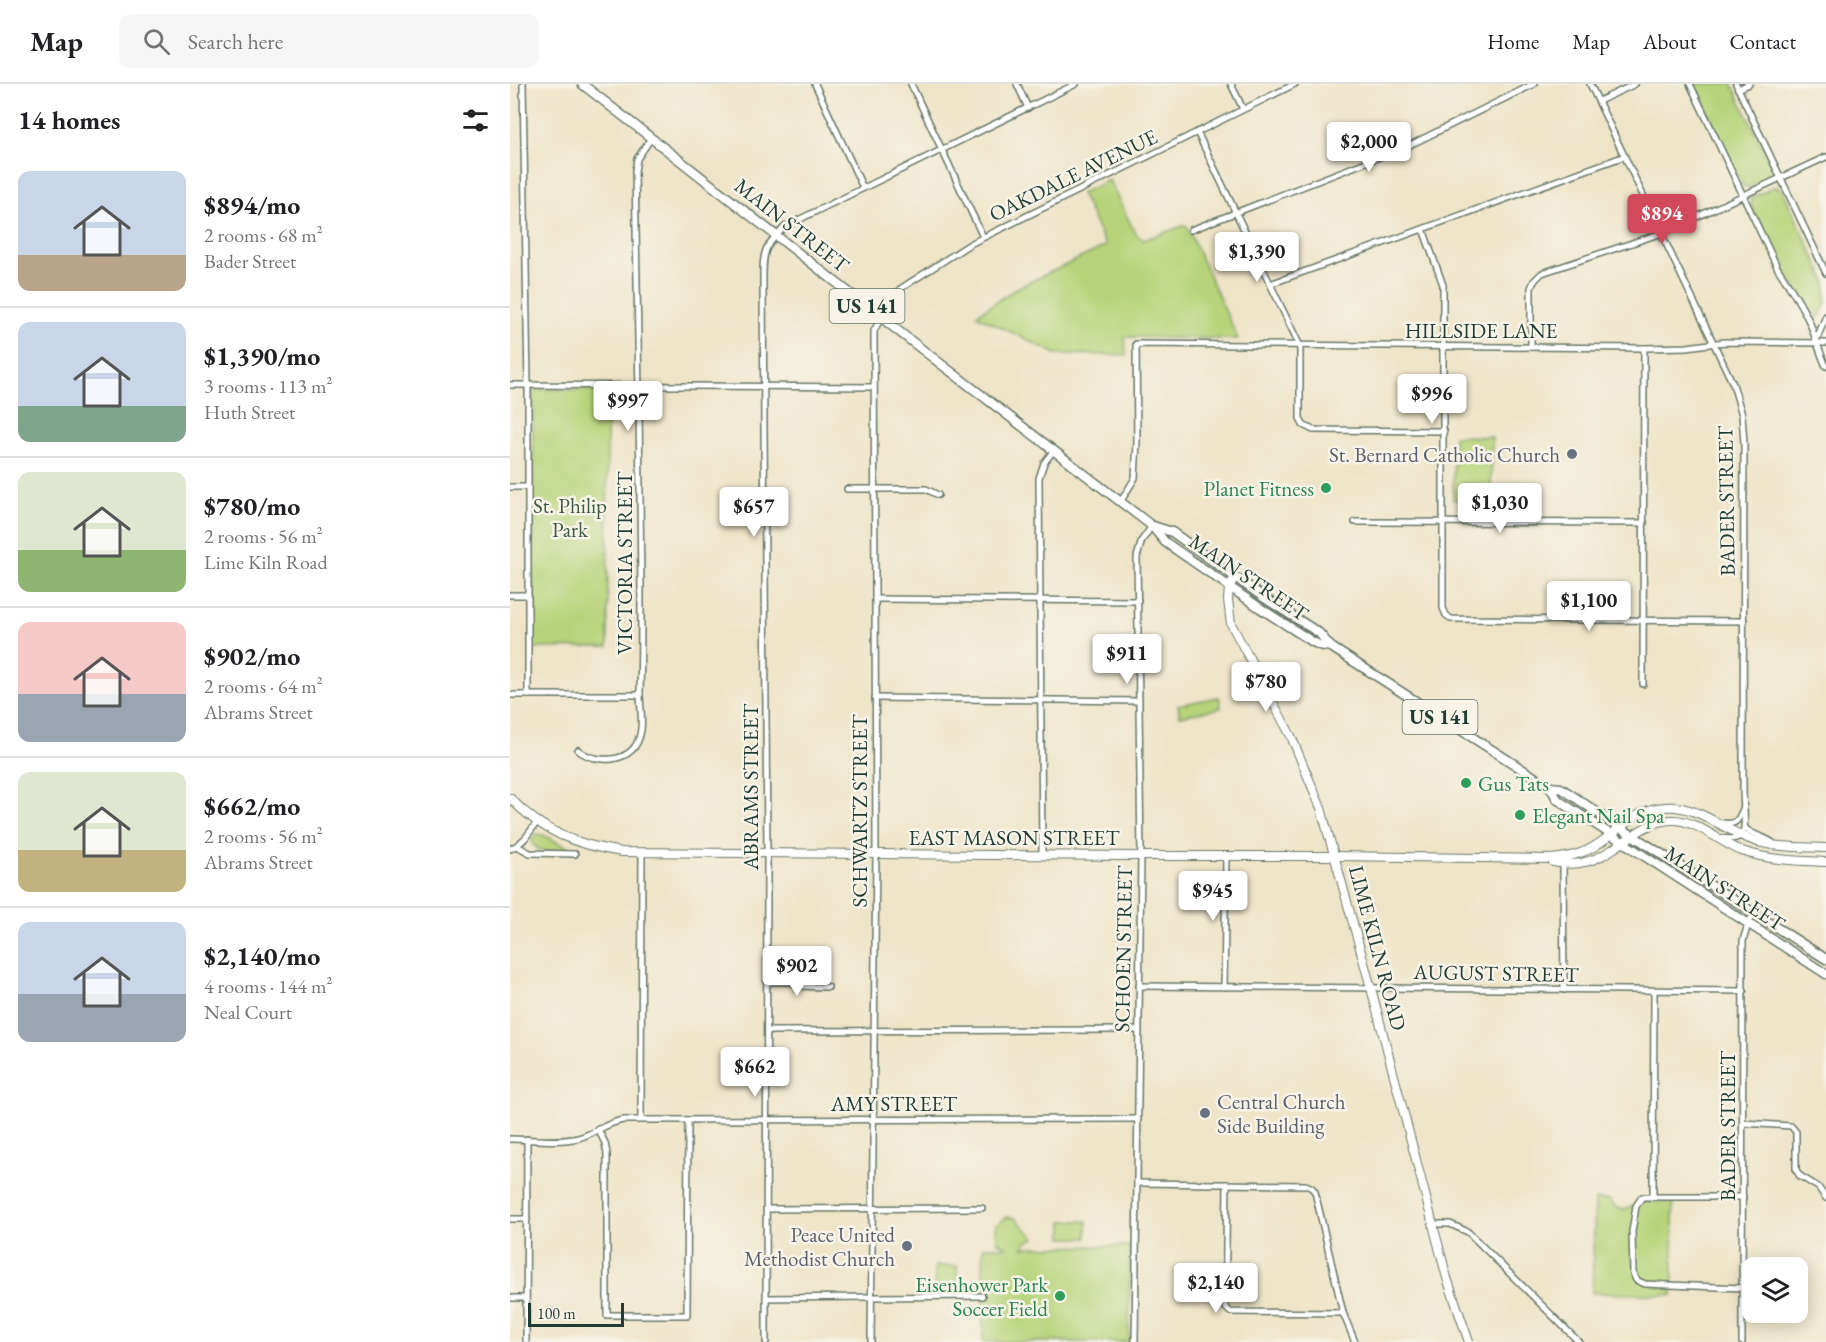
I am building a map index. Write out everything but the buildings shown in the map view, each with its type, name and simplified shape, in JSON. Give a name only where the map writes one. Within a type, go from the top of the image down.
[{"type":"main road","name":"MAIN STREET","points":[[582,84],[1152,526],[1165,542],[1315,644],[1331,647]]},
{"type":"main road","name":"MAIN STREET","points":[[1152,526],[1172,532],[1266,599],[1319,633],[1331,647],[1550,787],[1558,800],[1826,974]]},
{"type":"main road","points":[[1229,587],[1235,577]]},
{"type":"main road","name":"LIME KILN ROAD","points":[[1229,587],[1228,609],[1231,624],[1291,736],[1318,800],[1371,988],[1449,1285],[1469,1342]]},
{"type":"main road","name":"MAIN STREET","points":[[1550,787],[1561,788],[1619,828],[1826,959]]},
{"type":"main road","name":"EAST MASON STREET","points":[[510,798],[537,822],[558,834],[585,845],[622,852],[1335,856],[1587,862],[1656,823],[1677,820],[1691,824],[1740,850],[1769,858],[1826,862]]},
{"type":"main road","name":"EAST MASON STREET","points":[[1563,861],[1588,850],[1643,812],[1662,807],[1684,808],[1714,822],[1744,832],[1757,842],[1826,848]]},
{"type":"street","points":[[523,84],[528,385],[528,695]]},
{"type":"street","points":[[815,84],[863,188]]},
{"type":"street","points":[[911,84],[983,237]]},
{"type":"street","points":[[1017,84],[1028,108]]},
{"type":"street","points":[[776,236],[786,226],[1076,84]]},
{"type":"street","points":[[1231,84],[1243,109]]},
{"type":"street","name":"OAKDALE AVENUE","points":[[880,317],[900,289],[983,237],[1295,84]]},
{"type":"street","points":[[1191,230],[1410,145],[1534,84]]},
{"type":"street","name":"BADER STREET","points":[[1590,84],[1713,343],[1735,392],[1742,416],[1744,432],[1744,832]]},
{"type":"street","points":[[1599,101],[1635,84]]},
{"type":"street","points":[[1690,84],[1778,269],[1793,291],[1811,326],[1826,366]]},
{"type":"street","points":[[1749,84],[1737,86],[1826,273]]},
{"type":"street","points":[[1197,132],[1300,346],[1300,418],[1305,427],[1313,430],[1444,431]]},
{"type":"street","name":"VICTORIA STREET","points":[[578,750],[592,758],[614,758],[631,751],[641,731],[636,165],[640,154],[651,138]]},
{"type":"street","points":[[1270,284],[1625,156]]},
{"type":"street","points":[[1531,347],[1531,288],[1542,273],[1662,233],[1826,157]]},
{"type":"street","points":[[1423,229],[1443,285],[1443,608],[1446,615],[1451,619],[1744,621]]},
{"type":"street","name":"ABRAMS STREET","points":[[766,1342],[767,853],[763,259],[767,246],[776,236]]},
{"type":"street","points":[[1816,343],[1826,316]]},
{"type":"street","name":"SCHWARTZ STREET","points":[[871,1342],[876,1031],[873,337],[880,317]]},
{"type":"street","name":"HILLSIDE LANE","points":[[1120,501],[1135,478],[1136,344],[1644,348],[1687,347],[1713,343],[1826,343]]},
{"type":"street","points":[[1644,348],[1644,684]]},
{"type":"street","points":[[510,385],[873,387]]},
{"type":"street","points":[[1042,855],[1039,478],[1044,463],[1054,450]]},
{"type":"street","points":[[510,487],[528,487]]},
{"type":"street","points":[[847,489],[926,489],[938,495]]},
{"type":"street","points":[[1355,522],[1644,523]]},
{"type":"street","name":"SCHOEN STREET","points":[[1135,1342],[1141,856],[1137,556],[1142,540],[1152,526]]},
{"type":"street","points":[[510,595],[528,595]]},
{"type":"street","points":[[875,599],[1138,601]]},
{"type":"street","points":[[510,695],[640,695]]},
{"type":"street","points":[[875,698],[1139,700]]},
{"type":"street","points":[[1714,822],[1731,824],[1740,817],[1743,808]]},
{"type":"street","points":[[510,849],[525,839],[537,822]]},
{"type":"street","points":[[1715,838],[1734,840],[1744,832]]},
{"type":"street","points":[[517,846],[530,853],[575,854]]},
{"type":"street","points":[[641,1119],[642,852]]},
{"type":"street","points":[[1224,987],[1226,856]]},
{"type":"street","points":[[1563,861],[1564,990]]},
{"type":"street","name":"BADER STREET","points":[[1742,1257],[1743,940],[1754,913]]},
{"type":"street","points":[[767,982],[792,982],[797,986],[828,987]]},
{"type":"street","name":"AUGUST STREET","points":[[1140,986],[1744,991]]},
{"type":"street","points":[[1653,1196],[1654,991]]},
{"type":"street","points":[[767,1031],[1139,1030]]},
{"type":"street","name":"AMY STREET","points":[[510,1139],[569,1139],[580,1137],[615,1121],[641,1119],[1138,1119]]},
{"type":"street","points":[[598,1129],[605,1143],[607,1154],[607,1315],[687,1315],[688,1120]]},
{"type":"street","points":[[1743,1123],[1791,1126],[1796,1132],[1796,1170],[1800,1176],[1818,1186],[1826,1198]]},
{"type":"street","points":[[526,1342],[527,1139]]},
{"type":"street","points":[[1137,1183],[1306,1185],[1312,1188],[1315,1192],[1343,1313],[1355,1342]]},
{"type":"street","points":[[1227,1184],[1225,1306],[1230,1311],[1343,1313]]},
{"type":"street","points":[[1742,1288],[1645,1284],[1636,1280],[1633,1273],[1632,1222],[1636,1206],[1642,1197],[1743,1197]]},
{"type":"street","points":[[766,1209],[982,1208]]},
{"type":"street","points":[[510,1219],[527,1219]]},
{"type":"street","points":[[1433,1224],[1450,1224],[1468,1232],[1579,1342]]},
{"type":"street","points":[[766,1298],[982,1296]]},
{"type":"street","points":[[510,1298],[526,1299]]},
{"type":"street","name":"BADER STREET","points":[[1742,1323],[1742,1342]]},
{"type":"green space","points":[[1694,84],[1732,84],[1773,169],[1770,177],[1749,187],[1743,186]]},
{"type":"green space","points":[[1109,180],[1135,233],[1143,240],[1186,225],[1238,339],[1125,337],[1126,355],[1056,354],[976,315],[1017,288],[1106,246],[1081,193]]},
{"type":"green space","points":[[1779,187],[1783,191],[1826,282],[1826,302],[1820,316],[1813,318],[1808,313],[1795,287],[1780,265],[1752,207],[1753,197]]},
{"type":"green space","name":"St. Philip Park","points":[[533,389],[607,390],[608,647],[533,648]]},
{"type":"green space","points":[[1454,436],[1492,437],[1491,500],[1453,500]]},
{"type":"green space","points":[[1219,697],[1221,708],[1180,716],[1178,705]]},
{"type":"green space","points":[[536,834],[543,835],[573,850],[538,849],[532,841]]},
{"type":"green space","points":[[1595,1200],[1610,1200],[1615,1207],[1624,1210],[1644,1202],[1673,1202],[1673,1295],[1592,1293]]},
{"type":"green space","points":[[1007,1217],[1015,1218],[1035,1238],[1023,1247],[1130,1246],[1129,1342],[983,1342],[983,1247],[1006,1247],[997,1241],[996,1225]]},
{"type":"green space","points":[[1063,1221],[1087,1221],[1087,1238],[1063,1238]]},
{"type":"green space","points":[[935,1266],[957,1266],[957,1286],[935,1287]]},
{"type":"place","name":"St. Bernard Catholic Church","points":[[1572,454]]},
{"type":"place","name":"Planet Fitness","points":[[1326,488]]},
{"type":"place","name":"Gus Tats","points":[[1466,783]]},
{"type":"place","name":"Elegant Nail Spa","points":[[1520,815]]},
{"type":"place","name":"Central Church Side Building","points":[[1205,1113]]},
{"type":"place","name":"Peace United Methodist Church","points":[[907,1246]]},
{"type":"place","name":"Eisenhower Park Soccer Field","points":[[1060,1296]]}]
